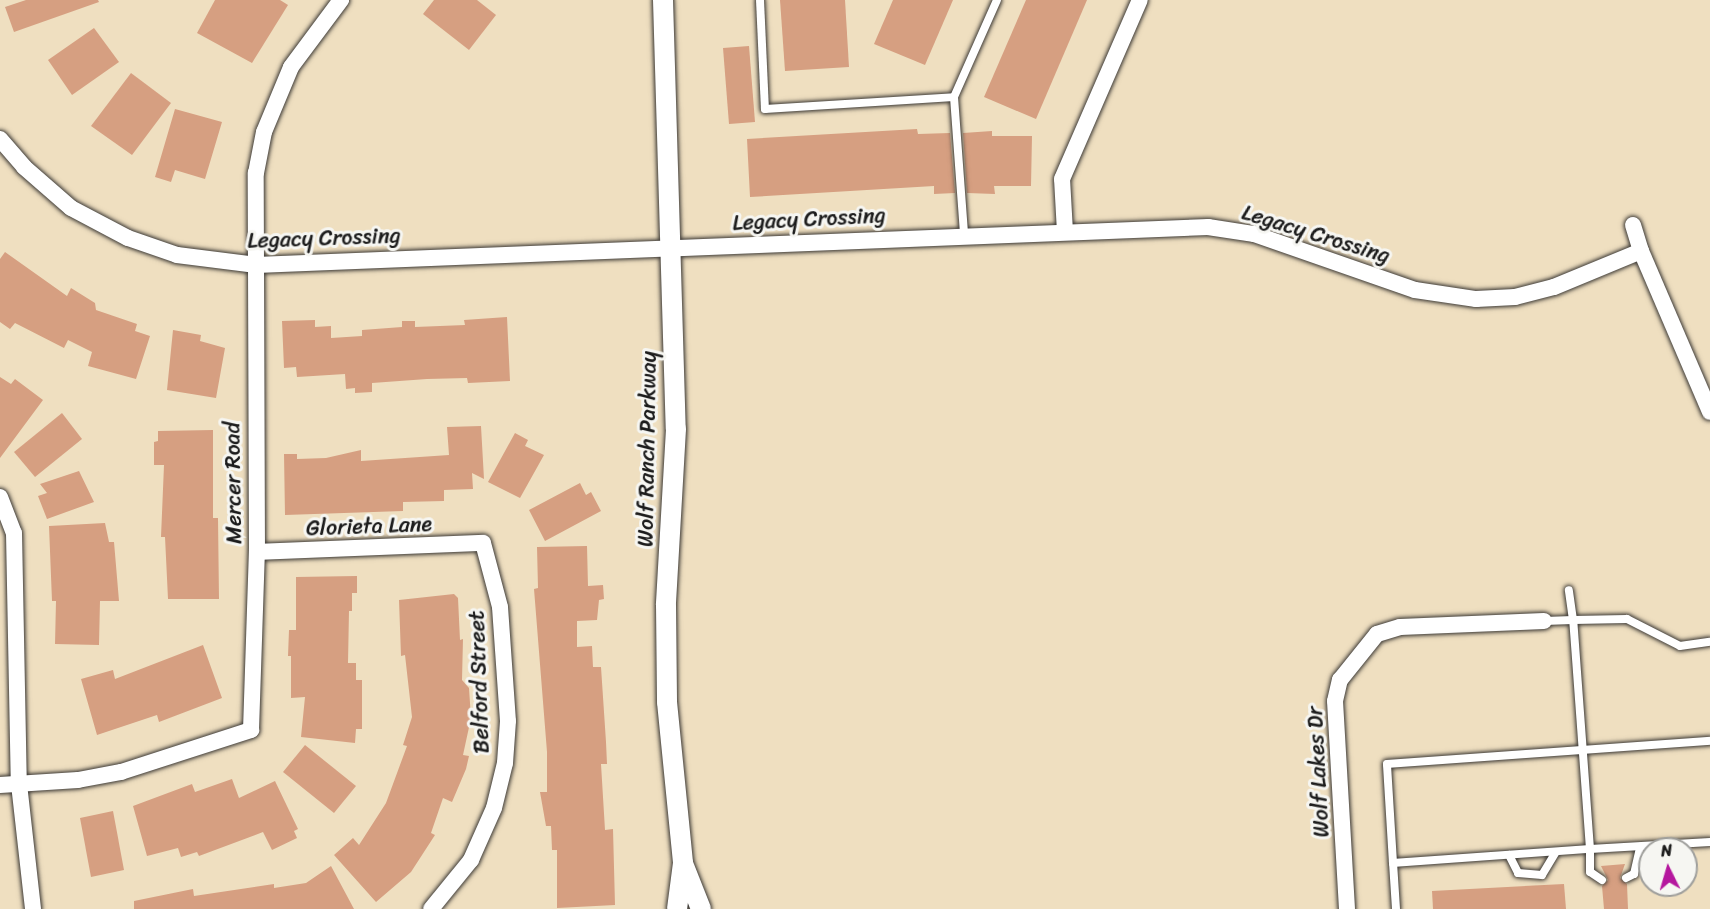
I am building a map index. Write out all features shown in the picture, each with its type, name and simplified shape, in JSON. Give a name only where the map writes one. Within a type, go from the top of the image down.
[{"type":"street","name":"Mercer Road","points":[[0,785],[121,772],[251,730],[257,552],[256,173],[264,132],[291,67],[342,0]]},
{"type":"street","name":"Wolf Ranch Parkway","points":[[663,0],[673,248],[676,429],[666,605],[667,702],[683,863],[677,909]]},
{"type":"street","points":[[1065,232],[1062,180],[1140,0]]},
{"type":"street","name":"Legacy Crossing","points":[[0,139],[24,167],[71,208],[128,238],[177,255],[256,265],[964,234],[1208,226],[1254,234],[1415,290],[1476,299],[1515,297],[1554,287],[1641,251]]},
{"type":"street","points":[[1633,225],[1641,251],[1710,412]]},
{"type":"street","points":[[0,497],[14,532],[19,784],[33,909]]},
{"type":"street","name":"Glorieta Lane","points":[[257,552],[483,543]]},
{"type":"street","name":"Belford Street","points":[[431,909],[471,860],[494,808],[505,763],[508,721],[500,607],[483,543]]},
{"type":"street","name":"Wolf Lakes Dr","points":[[1347,909],[1335,701],[1340,680],[1352,662],[1377,634],[1400,627],[1544,621]]},
{"type":"street","name":"Wolf Ranch Parkway","points":[[683,863],[701,909]]},
{"type":"lane","points":[[760,0],[765,110],[954,97]]},
{"type":"lane","points":[[964,234],[954,97],[997,0]]},
{"type":"lane","points":[[1569,590],[1590,872],[1602,880]]},
{"type":"lane","points":[[1544,621],[1627,619],[1680,646],[1710,642]]},
{"type":"lane","points":[[1395,909],[1387,764],[1710,741]]},
{"type":"lane","points":[[1393,863],[1638,847]]},
{"type":"lane","points":[[1509,855],[1518,873],[1542,875],[1555,853]]},
{"type":"lane","points":[[1626,878],[1634,874],[1638,856]]},
{"type":"building","points":[[26,0],[98,0],[99,2],[14,32],[5,7]]},
{"type":"building","points":[[215,0],[280,0],[288,5],[252,63],[197,33]]},
{"type":"building","points":[[434,0],[477,0],[496,15],[469,50],[423,14]]},
{"type":"building","points":[[780,0],[845,0],[849,67],[785,71]]},
{"type":"building","points":[[893,0],[953,0],[925,65],[874,44]]},
{"type":"building","points":[[1026,0],[1087,0],[1036,119],[984,97]]},
{"type":"building","points":[[94,28],[119,62],[72,95],[48,60]]},
{"type":"building","points":[[749,46],[755,122],[729,124],[723,48]]},
{"type":"building","points":[[131,73],[171,103],[132,155],[91,126]]},
{"type":"building","points":[[175,109],[222,122],[205,179],[175,170],[171,182],[155,177]]},
{"type":"building","points":[[917,129],[918,134],[950,133],[955,193],[934,194],[934,186],[750,197],[747,139]]},
{"type":"building","points":[[992,131],[992,136],[1032,136],[1031,186],[994,186],[995,194],[967,193],[963,133]]},
{"type":"building","points":[[5,252],[67,296],[71,288],[95,303],[96,310],[137,324],[135,331],[150,336],[136,379],[88,366],[92,352],[68,340],[64,348],[15,323],[10,329],[0,322],[0,259]]},
{"type":"building","points":[[507,317],[510,381],[468,383],[467,378],[372,383],[372,392],[355,393],[355,388],[346,389],[345,374],[297,377],[296,367],[284,368],[282,321],[315,320],[315,327],[331,326],[331,338],[362,336],[362,330],[402,327],[402,321],[415,321],[415,327],[465,325],[464,320]]},
{"type":"building","points":[[173,330],[201,335],[200,341],[225,348],[216,398],[167,390]]},
{"type":"building","points":[[0,377],[11,384],[15,379],[43,400],[0,458]]},
{"type":"building","points":[[62,413],[82,439],[35,477],[14,452]]},
{"type":"building","points":[[481,426],[484,479],[472,473],[473,489],[444,490],[444,501],[403,502],[403,511],[285,515],[284,454],[297,454],[297,459],[326,458],[361,450],[361,461],[449,455],[447,427]]},
{"type":"building","points":[[213,430],[213,518],[218,518],[219,599],[168,599],[165,537],[161,537],[164,465],[154,465],[154,442],[158,441],[158,431]]},
{"type":"building","points":[[515,433],[528,440],[525,446],[544,455],[520,498],[488,482]]},
{"type":"building","points":[[79,471],[94,502],[47,519],[38,496],[47,493],[40,484]]},
{"type":"building","points":[[580,483],[586,495],[591,492],[601,511],[545,541],[529,510]]},
{"type":"building","points":[[105,523],[109,542],[114,542],[119,601],[100,601],[99,645],[55,644],[56,601],[52,601],[49,526]]},
{"type":"building","points":[[587,546],[588,586],[603,585],[604,599],[599,600],[597,620],[577,621],[577,647],[592,646],[593,667],[601,667],[607,764],[601,764],[605,830],[613,829],[615,905],[557,908],[557,850],[552,850],[551,826],[546,826],[540,792],[547,792],[547,752],[534,589],[538,588],[537,547]]},
{"type":"building","points":[[357,576],[357,593],[352,593],[352,611],[349,611],[348,663],[356,663],[356,680],[362,680],[362,729],[356,729],[355,743],[301,737],[305,697],[291,698],[291,656],[288,656],[289,630],[296,630],[296,577]]},
{"type":"building","points":[[454,594],[458,598],[460,640],[463,639],[462,680],[469,688],[471,718],[463,755],[469,756],[466,769],[452,802],[443,798],[431,833],[435,835],[411,872],[376,902],[334,855],[353,838],[359,845],[386,803],[407,746],[403,745],[412,717],[405,655],[401,656],[399,600]]},
{"type":"building","points":[[203,645],[222,698],[159,722],[157,715],[97,735],[81,679],[113,670],[115,679]]},
{"type":"building","points":[[305,745],[356,786],[334,813],[283,772]]},
{"type":"building","points":[[232,779],[239,798],[275,781],[298,829],[294,831],[297,838],[272,850],[263,832],[199,856],[197,852],[181,857],[178,848],[147,856],[133,806],[192,784],[195,792]]},
{"type":"building","points":[[113,811],[124,870],[91,877],[80,818]]},
{"type":"building","points":[[1625,864],[1620,878],[1627,884],[1628,909],[1604,909],[1602,886],[1608,880],[1601,866]]},
{"type":"building","points":[[331,866],[354,909],[134,909],[134,901],[193,889],[194,896],[274,884],[274,888],[306,883]]},
{"type":"building","points":[[1564,884],[1566,909],[1433,909],[1432,891]]}]
